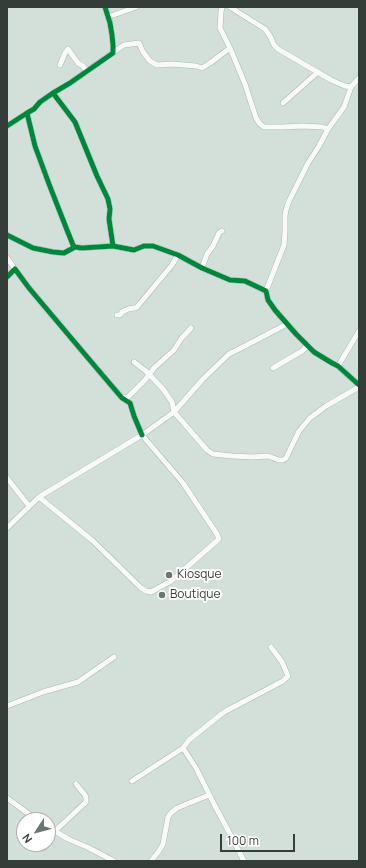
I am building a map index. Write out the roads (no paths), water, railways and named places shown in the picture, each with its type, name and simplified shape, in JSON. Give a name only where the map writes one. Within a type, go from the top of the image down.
[{"type":"street","points":[[105,7],[114,44],[113,53]]},
{"type":"street","points":[[108,17],[136,7]]},
{"type":"street","points":[[222,7],[220,28],[230,48],[245,84],[256,118],[260,124],[264,127],[303,126],[322,127],[328,129]]},
{"type":"street","points":[[230,7],[265,29],[278,49],[331,80],[351,87]]},
{"type":"street","points":[[7,126],[34,109],[40,102],[53,93],[87,72],[124,46],[138,43],[142,52],[150,61],[157,65],[172,64],[202,68],[230,48]]},
{"type":"street","points":[[60,65],[68,49],[78,63],[83,66],[87,72]]},
{"type":"street","points":[[283,104],[318,72]]},
{"type":"street","points":[[134,362],[149,374],[163,389],[172,402],[174,412],[207,450],[213,454],[252,457],[268,456],[283,460],[286,458],[299,430],[310,418],[326,406],[359,386],[338,366],[314,352],[296,334],[275,310],[268,300],[266,292],[284,245],[286,210],[289,201],[308,163],[320,146],[328,129],[344,107],[351,87],[359,78]]},
{"type":"street","points":[[53,93],[75,122],[108,199],[113,246]]},
{"type":"street","points":[[27,113],[35,146],[75,247]]},
{"type":"street","points":[[202,268],[219,233],[222,230]]},
{"type":"street","points":[[7,235],[33,248],[64,253],[75,247],[113,246],[134,250],[144,246],[153,246],[178,255],[202,268],[230,280],[245,281],[266,292]]},
{"type":"street","points":[[116,315],[120,315],[128,309],[136,308],[172,265],[178,255]]},
{"type":"street","points":[[7,258],[29,288],[122,398],[130,403],[142,435],[183,483],[219,539],[171,580],[151,592],[146,591],[141,588],[93,541],[39,497]]},
{"type":"street","points":[[7,277],[15,269]]},
{"type":"street","points":[[7,528],[39,497],[142,435],[174,412],[203,379],[229,354],[287,324]]},
{"type":"street","points":[[122,398],[128,397],[146,380],[154,368],[174,350],[181,338],[191,328]]},
{"type":"street","points":[[338,366],[359,331]]},
{"type":"street","points":[[273,368],[302,351],[308,345]]},
{"type":"street","points":[[7,478],[30,506]]},
{"type":"street","points":[[132,781],[183,748],[189,740],[224,712],[283,681],[288,676],[286,669],[271,647]]},
{"type":"street","points":[[7,706],[56,688],[78,682],[114,657]]},
{"type":"street","points":[[183,748],[196,768],[243,859],[237,861]]},
{"type":"street","points":[[56,830],[86,802],[86,795],[76,784]]},
{"type":"street","points":[[151,861],[163,844],[168,818],[171,813],[177,808],[209,795]]},
{"type":"street","points":[[7,798],[26,812]]},
{"type":"street","points":[[56,833],[114,861]]},
{"type":"place","name":"Kiosque","points":[[169,575]]},
{"type":"place","name":"Boutique","points":[[162,595]]}]
